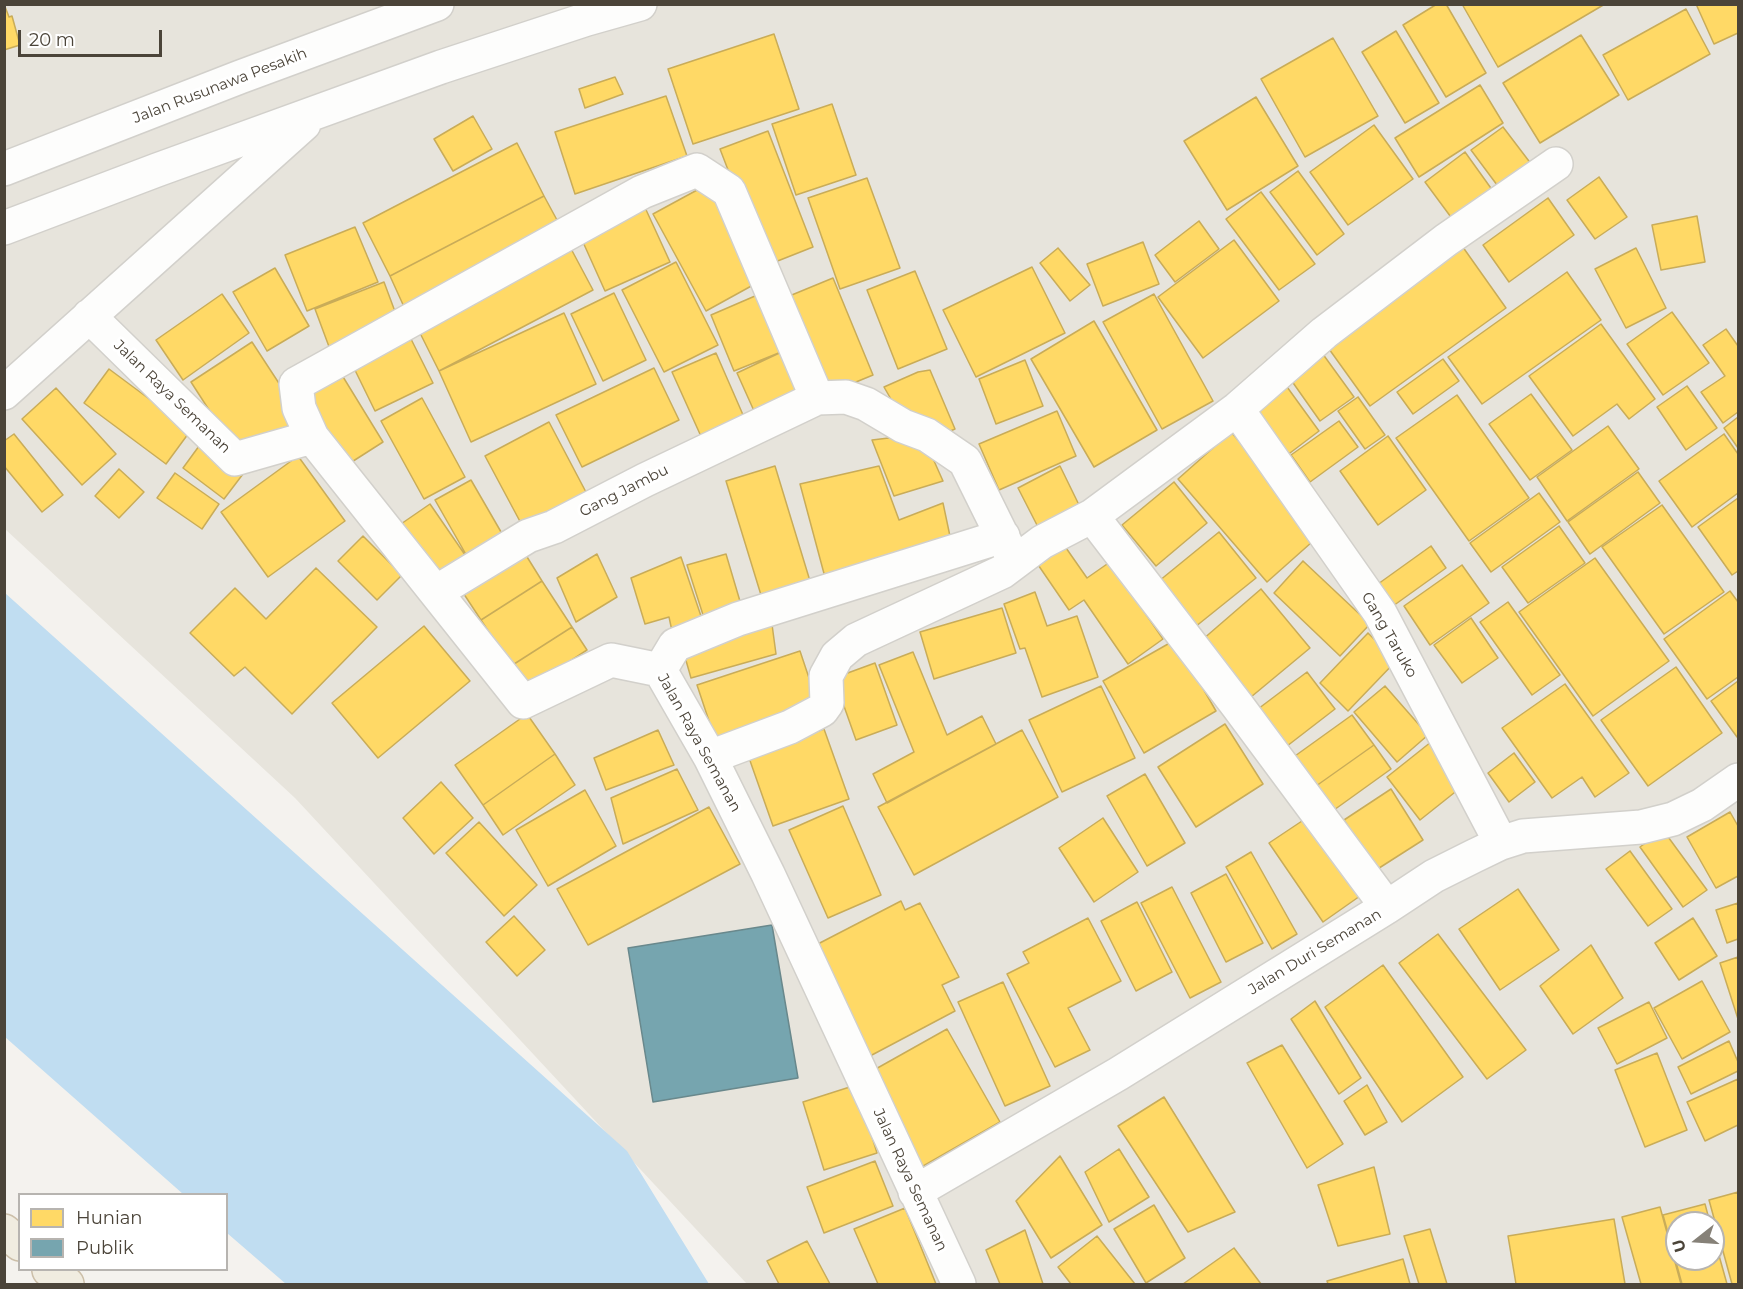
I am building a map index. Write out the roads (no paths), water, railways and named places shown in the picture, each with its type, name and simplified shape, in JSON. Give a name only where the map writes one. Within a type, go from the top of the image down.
[{"type":"highway","points":[[4,1231],[18,1242]]},
{"type":"highway","points":[[51,1271],[67,1284]]},
{"type":"street","name":"Jalan Rusunawa Pesakih","points":[[4,169],[240,77],[437,4]]},
{"type":"street","points":[[4,228],[157,170],[452,64],[587,19],[640,4]]},
{"type":"street","points":[[4,393],[316,113]]},
{"type":"street","points":[[660,670],[675,645],[738,619],[1042,542],[1092,516],[1237,409],[1324,333],[1446,240],[1557,164]]},
{"type":"street","points":[[312,437],[299,408],[296,384],[642,192],[696,170],[729,191],[817,398],[846,397],[866,404],[903,426],[927,435],[965,461],[1009,549],[1002,572],[856,640],[837,656],[826,676],[827,703],[822,710],[790,727],[710,757]]},
{"type":"street","name":"Jalan Raya Semanan","points":[[89,316],[235,459],[312,437],[523,702],[610,660],[660,670],[710,757],[768,874],[959,1284]]},
{"type":"street","name":"Gang Jambu","points":[[436,592],[528,536],[554,527],[645,480],[817,398]]},
{"type":"street","name":"Gang Taruko","points":[[1237,409],[1380,613],[1501,843]]},
{"type":"street","points":[[1092,516],[1237,705],[1387,907]]},
{"type":"street","name":"Jalan Duri Semanan","points":[[915,1192],[1118,1074],[1434,876],[1501,843],[1523,836],[1641,827],[1673,819],[1702,805],[1738,780]]},
{"type":"water","points":[[5,593],[627,1151],[709,1284],[286,1284],[228,1234],[228,1193],[182,1193],[5,1037]]}]
